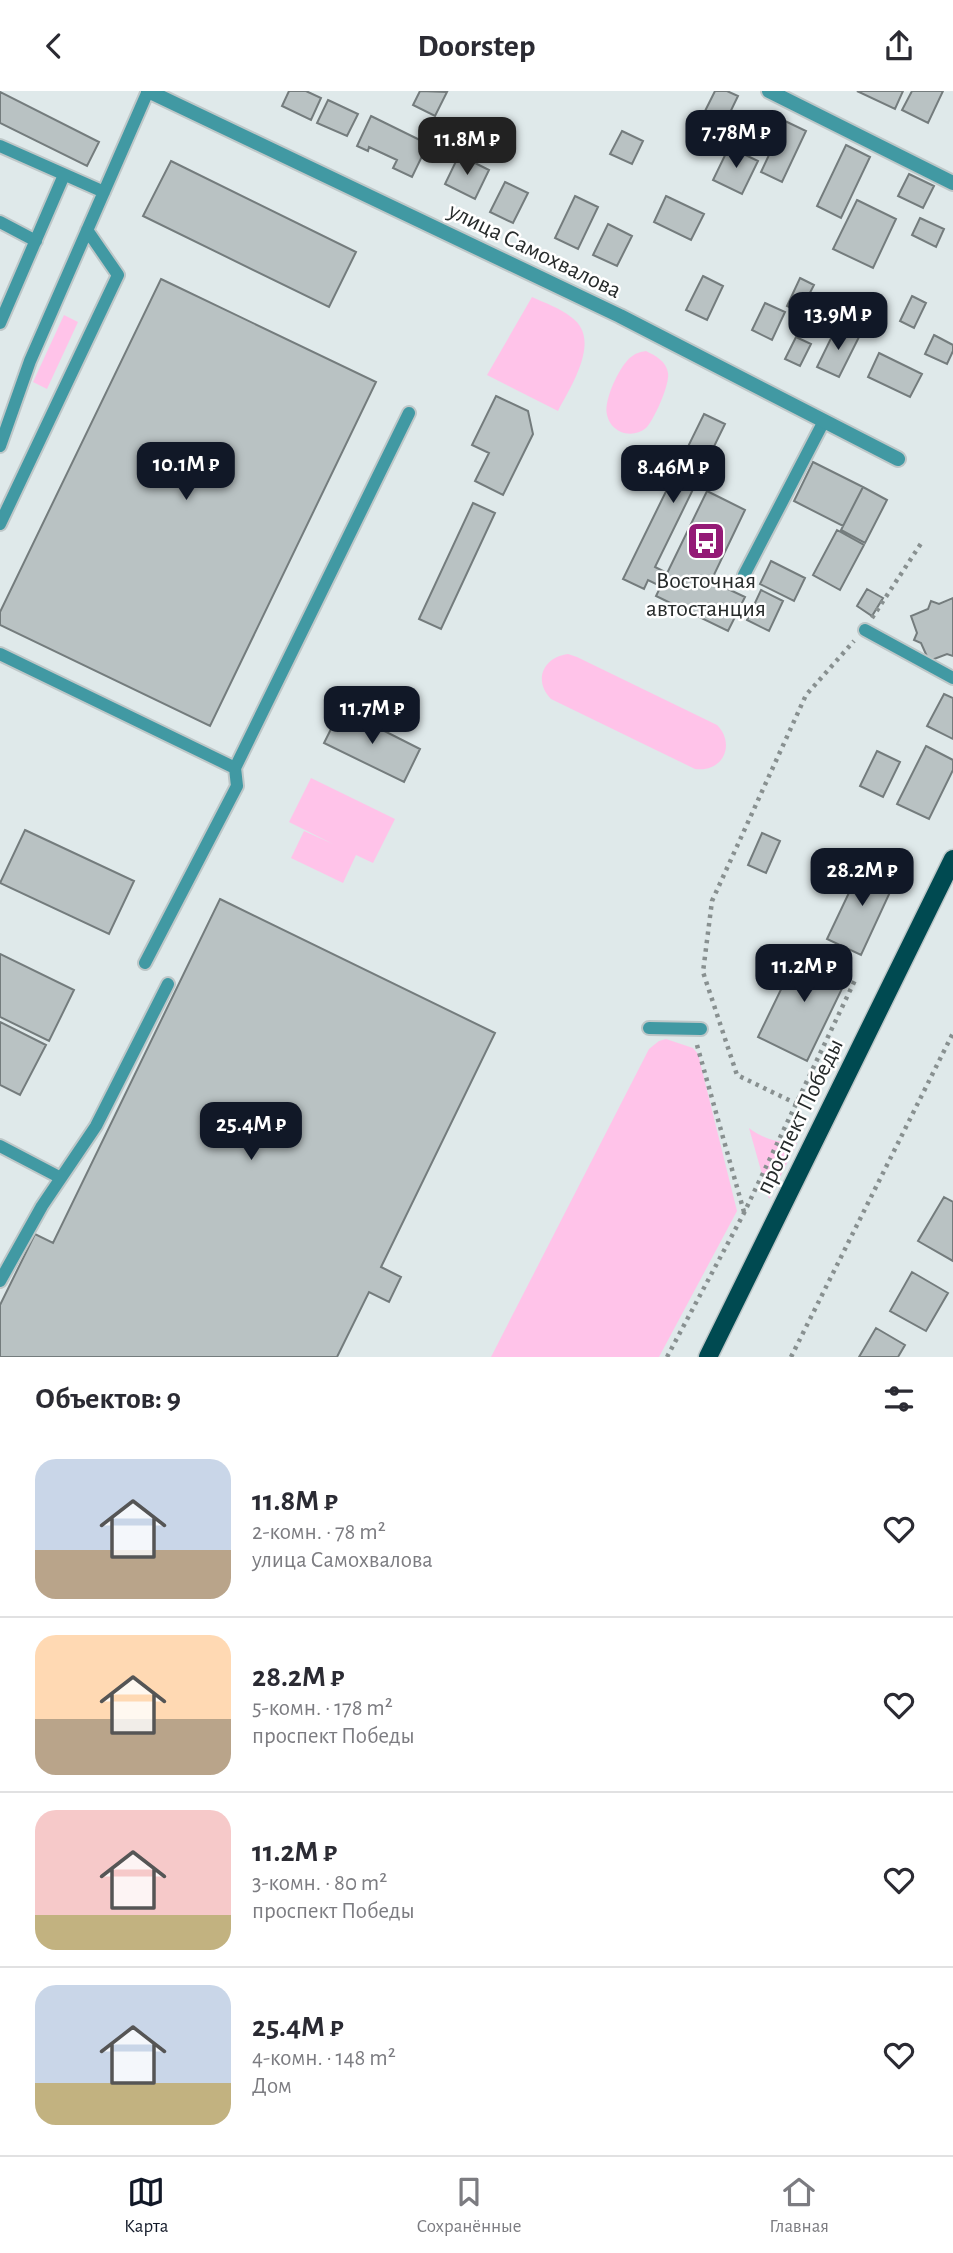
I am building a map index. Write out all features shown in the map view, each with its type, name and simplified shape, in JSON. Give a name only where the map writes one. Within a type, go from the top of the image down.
[{"type":"main road","name":"проспект Победы","points":[[708,1357],[953,859]]},
{"type":"street","name":"улица Самохвалова","points":[[148,91],[620,316],[898,460]]},
{"type":"street","points":[[769,91],[953,183]]},
{"type":"lane","points":[[0,446],[30,361],[148,91]]},
{"type":"lane","points":[[0,146],[104,193]]},
{"type":"lane","points":[[0,323],[5,298],[36,240],[64,175]]},
{"type":"lane","points":[[0,222],[36,240]]},
{"type":"lane","points":[[0,524],[118,275],[87,230]]},
{"type":"lane","points":[[145,963],[237,786],[235,768],[409,413]]},
{"type":"lane","points":[[744,575],[824,421]]},
{"type":"lane","points":[[864,630],[953,678]]},
{"type":"lane","points":[[0,654],[235,768]]},
{"type":"lane","points":[[0,1281],[42,1206],[96,1126],[168,984]]},
{"type":"lane","points":[[649,1028],[697,1028]]},
{"type":"lane","points":[[0,1146],[61,1178]]},
{"type":"path","points":[[797,1104],[737,1075],[703,972],[712,901],[806,695],[864,630],[922,541]]},
{"type":"path","points":[[667,1357],[744,1213],[856,978]]},
{"type":"path","points":[[697,1028],[744,1213]]},
{"type":"path","points":[[791,1357],[953,1033]]},
{"type":"shaded area","points":[[532,297],[571,317],[580,326],[584,338],[581,363],[558,411],[487,375]]},
{"type":"shaded area","points":[[64,315],[78,322],[47,389],[33,382]]},
{"type":"shaded area","points":[[646,351],[665,365],[668,373],[667,385],[646,428],[637,433],[624,433],[616,429],[609,420],[606,409],[608,401],[622,367],[635,355]]},
{"type":"shaded area","points":[[568,654],[717,725],[726,740],[724,756],[713,766],[695,769],[551,699],[543,685],[543,671],[552,660]]},
{"type":"shaded area","points":[[311,778],[395,819],[373,863],[356,855],[343,883],[291,858],[304,831],[333,844],[289,822]]},
{"type":"shaded area","points":[[666,1039],[693,1048],[698,1054],[737,1211],[659,1357],[491,1357],[649,1049]]},
{"type":"shaded area","points":[[749,1128],[772,1140],[797,1143],[769,1199]]},
{"type":"building","points":[[289,91],[306,91],[321,98],[311,120],[282,106]]},
{"type":"building","points":[[420,91],[447,92],[435,116],[413,105]]},
{"type":"building","points":[[715,91],[727,91],[738,96],[724,125],[703,115]]},
{"type":"building","points":[[857,91],[903,91],[895,109]]},
{"type":"building","points":[[912,91],[943,91],[928,123],[902,110]]},
{"type":"building","points":[[0,92],[99,142],[87,166],[0,123]]},
{"type":"building","points":[[328,100],[358,114],[347,136],[317,123]]},
{"type":"building","points":[[371,116],[428,144],[412,177],[393,168],[397,160],[369,147],[368,151],[357,146]]},
{"type":"building","points":[[478,119],[497,128],[489,146],[469,136]]},
{"type":"building","points":[[785,121],[806,131],[782,182],[761,172]]},
{"type":"building","points":[[622,131],[643,141],[632,164],[610,154]]},
{"type":"building","points":[[846,145],[870,157],[841,218],[817,206]]},
{"type":"building","points":[[729,147],[758,161],[742,194],[713,180]]},
{"type":"building","points":[[459,155],[489,170],[475,199],[445,184]]},
{"type":"building","points":[[171,161],[356,252],[329,307],[143,216]]},
{"type":"building","points":[[909,174],[934,186],[923,208],[898,196]]},
{"type":"building","points":[[505,182],[528,193],[513,223],[490,212]]},
{"type":"building","points":[[575,196],[598,207],[578,249],[555,238]]},
{"type":"building","points":[[666,196],[704,214],[691,240],[654,222]]},
{"type":"building","points":[[857,200],[896,219],[873,268],[833,249]]},
{"type":"building","points":[[920,218],[944,229],[936,247],[912,235]]},
{"type":"building","points":[[608,224],[632,236],[617,266],[593,255]]},
{"type":"building","points":[[703,276],[723,286],[707,320],[686,310]]},
{"type":"building","points":[[800,278],[814,285],[800,312],[787,306]]},
{"type":"building","points":[[161,279],[376,382],[210,726],[0,625],[0,612]]},
{"type":"building","points":[[912,296],[926,303],[914,328],[900,321]]},
{"type":"building","points":[[854,299],[869,306],[858,330],[843,323]]},
{"type":"building","points":[[765,303],[785,312],[772,340],[752,330]]},
{"type":"building","points":[[837,326],[859,337],[839,377],[817,367]]},
{"type":"building","points":[[934,335],[953,345],[947,364],[925,354]]},
{"type":"building","points":[[796,337],[811,344],[800,366],[785,359]]},
{"type":"building","points":[[879,353],[922,374],[910,397],[868,377]]},
{"type":"building","points":[[496,396],[528,411],[533,434],[503,495],[475,481],[489,453],[472,445]]},
{"type":"building","points":[[704,414],[725,424],[655,567],[667,573],[660,586],[648,580],[644,589],[623,579]]},
{"type":"building","points":[[813,462],[863,487],[843,526],[794,501]]},
{"type":"building","points":[[863,487],[887,500],[865,543],[841,530]]},
{"type":"building","name":"Восточная автостанция","points":[[707,491],[745,510],[711,581],[745,597],[728,631],[656,596]]},
{"type":"building","points":[[473,503],[495,513],[441,629],[419,619]]},
{"type":"building","points":[[837,530],[864,545],[840,590],[813,575]]},
{"type":"building","points":[[771,561],[805,578],[794,601],[760,584]]},
{"type":"building","points":[[867,589],[883,598],[872,616],[857,606]]},
{"type":"building","points":[[761,590],[783,601],[769,631],[747,620]]},
{"type":"building","points":[[953,598],[953,656],[947,654],[929,661],[921,643],[914,640],[917,633],[911,616],[928,609],[931,601],[939,604]]},
{"type":"building","points":[[944,694],[953,698],[953,739],[927,726]]},
{"type":"building","points":[[341,709],[420,749],[404,782],[324,743]]},
{"type":"building","points":[[926,746],[953,760],[953,770],[929,819],[897,804]]},
{"type":"building","points":[[877,751],[900,762],[883,797],[860,786]]},
{"type":"building","points":[[25,830],[134,881],[109,934],[0,883]]},
{"type":"building","points":[[762,833],[780,841],[766,873],[748,865]]},
{"type":"building","points":[[864,861],[897,877],[861,955],[827,939]]},
{"type":"building","points":[[220,899],[495,1033],[381,1267],[401,1277],[389,1302],[369,1292],[337,1357],[0,1357],[0,1305],[35,1234],[53,1243]]},
{"type":"building","points":[[802,946],[851,970],[807,1061],[758,1037]]},
{"type":"building","points":[[0,954],[74,990],[49,1041],[0,1017]]},
{"type":"building","points":[[0,1022],[46,1045],[20,1095],[0,1085]]},
{"type":"building","points":[[944,1197],[953,1202],[953,1261],[918,1241]]},
{"type":"building","points":[[912,1272],[948,1293],[926,1331],[890,1311]]},
{"type":"building","points":[[876,1328],[905,1345],[898,1357],[859,1357]]},
{"type":"place","name":"Восточная автостанция","points":[[706,541]]}]
